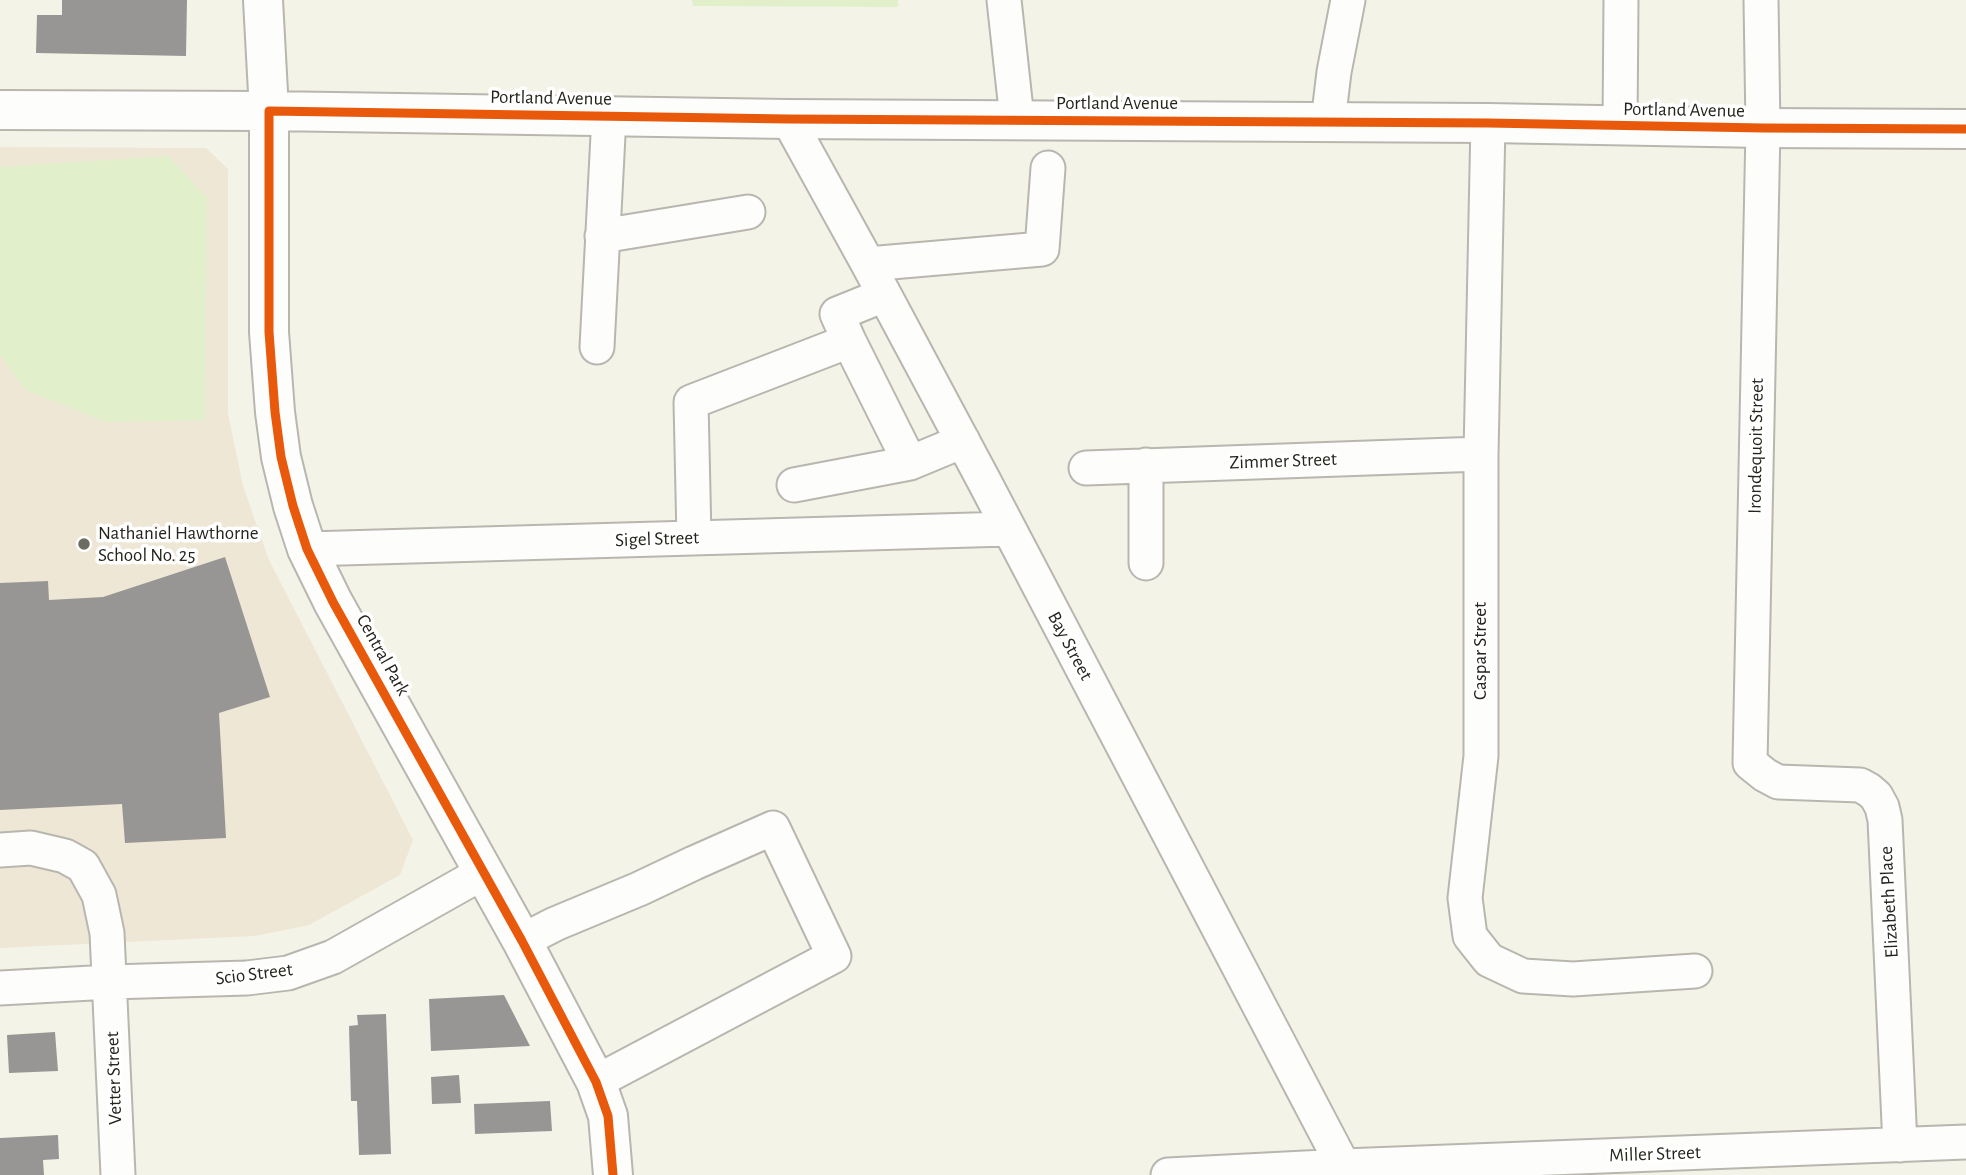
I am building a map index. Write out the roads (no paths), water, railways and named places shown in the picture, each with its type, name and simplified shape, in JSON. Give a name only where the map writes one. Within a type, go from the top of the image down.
[{"type":"main road","name":"Central Park","points":[[263,0],[269,111],[269,332],[281,457],[293,506],[307,549],[332,602],[522,941],[596,1082],[608,1116],[613,1175]]},
{"type":"main road","name":"Portland Avenue","points":[[0,110],[1966,129]]},
{"type":"street","points":[[1004,0],[1017,119]]},
{"type":"street","points":[[1328,122],[1334,72],[1348,0]]},
{"type":"street","points":[[1620,127],[1621,0]]},
{"type":"street","name":"Irondequoit Street","points":[[1750,763],[1763,128],[1761,0]]},
{"type":"street","points":[[597,347],[609,117]]},
{"type":"street","name":"Bay Street","points":[[788,119],[963,441],[1346,1171]]},
{"type":"street","name":"Caspar Street","points":[[1488,123],[1481,454],[1481,756],[1465,898],[1470,936],[1489,960],[1522,976],[1573,979],[1695,971]]},
{"type":"street","points":[[869,264],[1042,249],[1048,168]]},
{"type":"street","points":[[603,236],[748,212]]},
{"type":"street","points":[[884,295],[837,314],[911,463]]},
{"type":"street","points":[[694,538],[691,402],[849,341]]},
{"type":"street","points":[[794,485],[911,463],[963,441]]},
{"type":"street","name":"Zimmer Street","points":[[1086,468],[1481,454]]},
{"type":"street","points":[[1146,466],[1146,563]]},
{"type":"street","name":"Sigel Street","points":[[307,549],[1008,529]]},
{"type":"street","name":"Elizabeth Place","points":[[1750,763],[1778,782],[1860,785],[1876,796],[1882,807],[1885,820],[1900,1144]]},
{"type":"street","points":[[522,941],[773,828],[834,956],[596,1082]]},
{"type":"street","name":"Vetter Street","points":[[0,850],[31,848],[65,856],[83,866],[99,895],[107,933],[117,1175]]},
{"type":"street","name":"Scio Street","points":[[0,988],[247,978],[288,973],[333,957],[484,872]]},
{"type":"street","name":"Miller Street","points":[[1168,1175],[1346,1171],[1966,1142]]},
{"type":"place","name":"Nathaniel Hawthorne School No. 25","points":[[84,544]]}]
